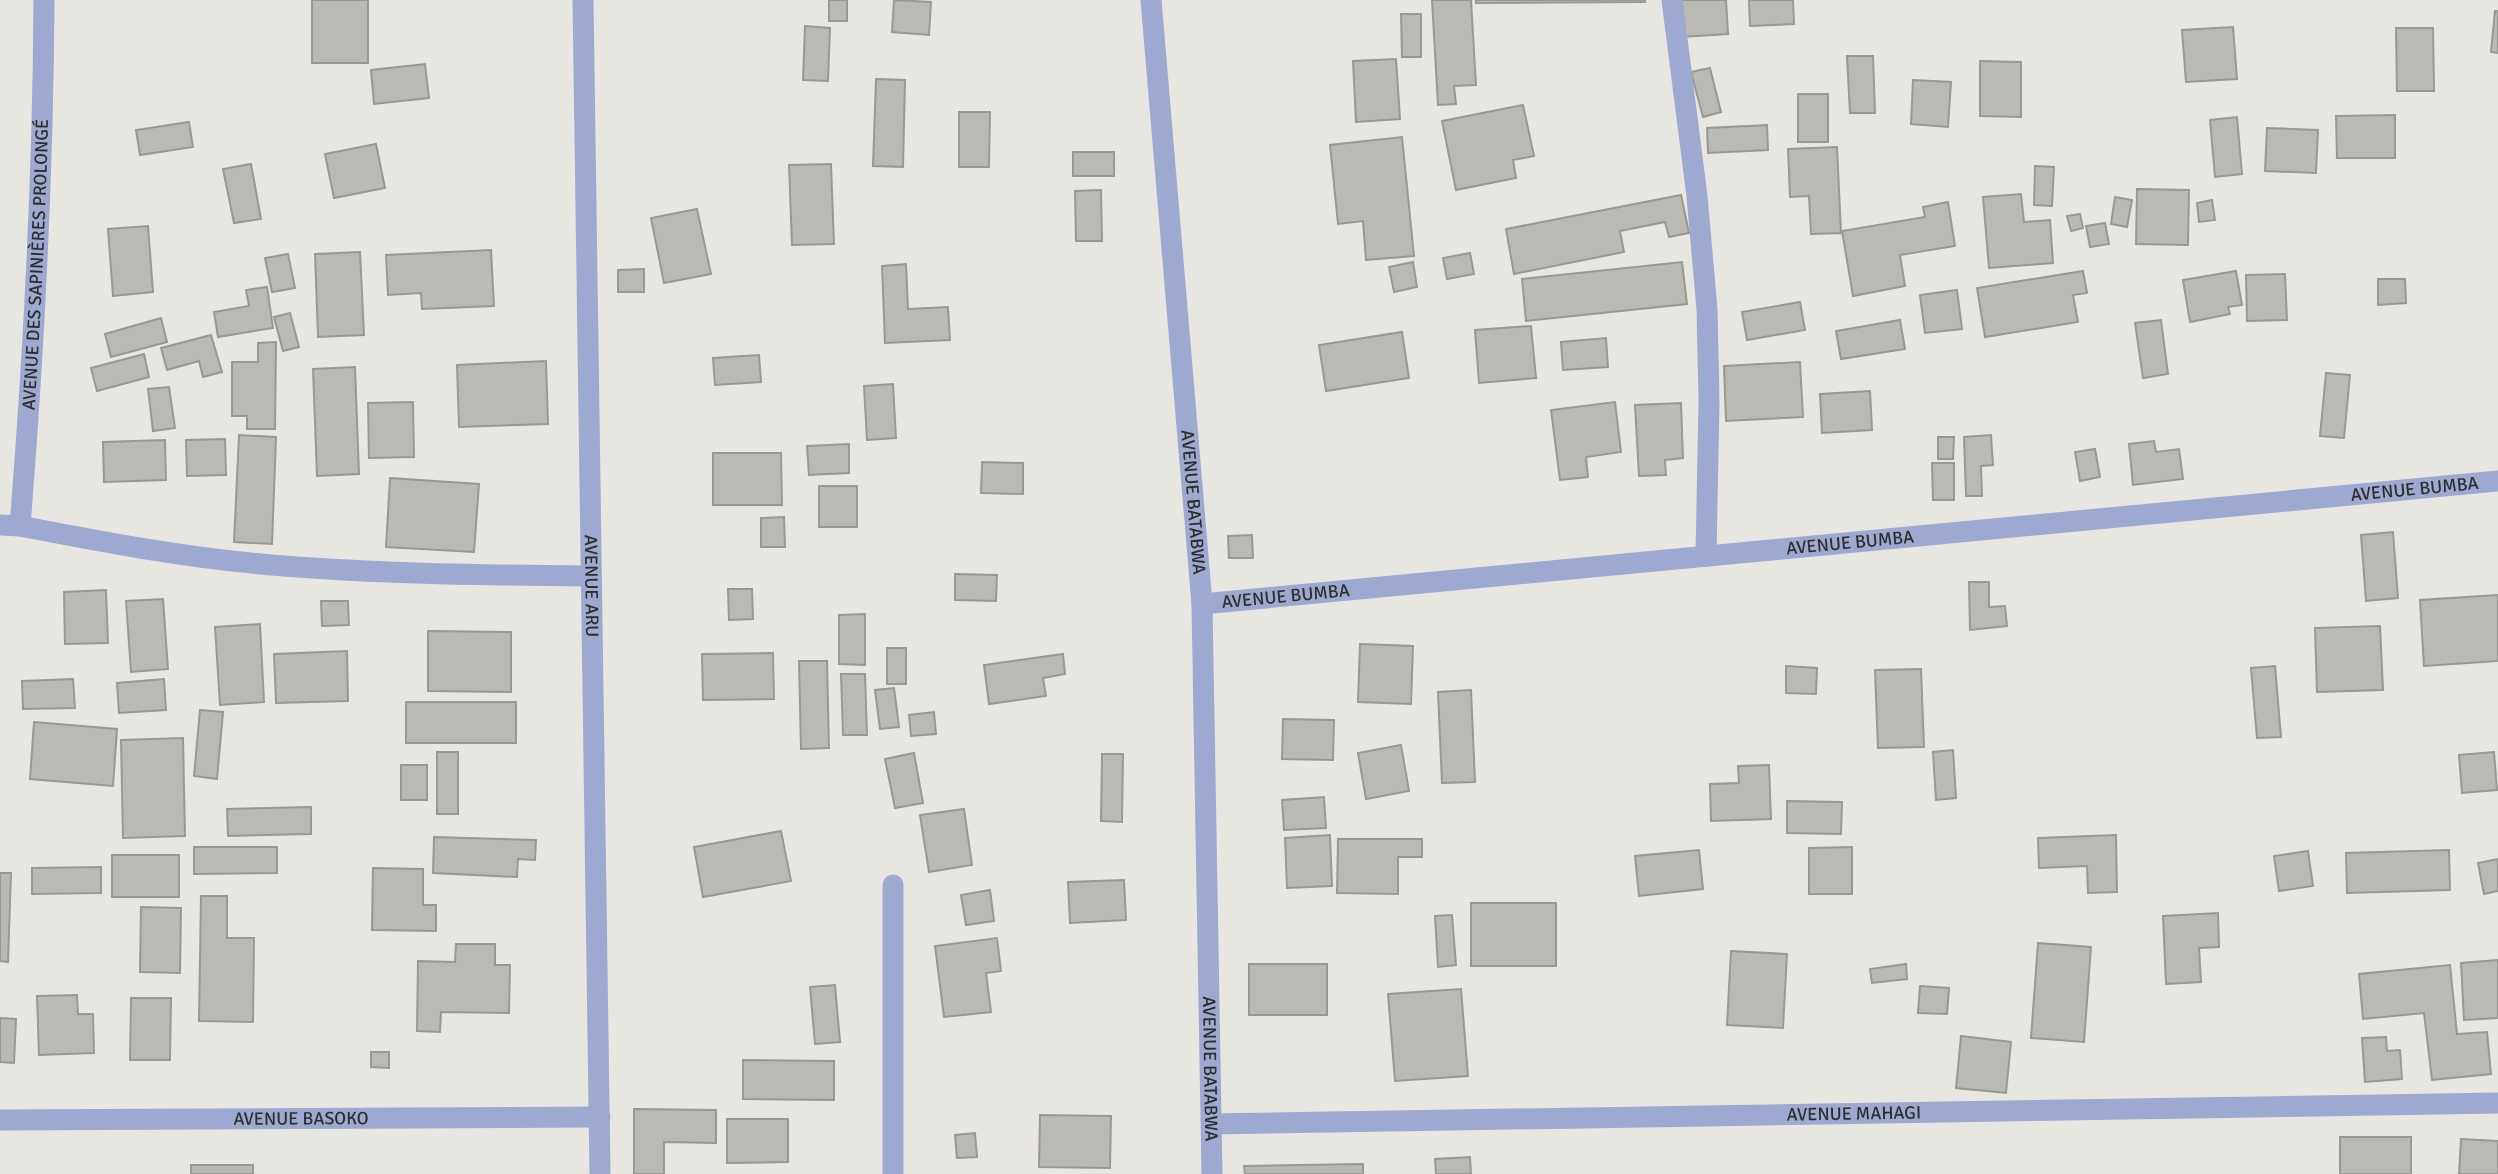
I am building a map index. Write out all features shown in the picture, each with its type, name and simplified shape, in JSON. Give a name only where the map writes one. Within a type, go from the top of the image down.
[{"type":"street","name":"AVENUE DES SAPINIÈRES PROLONGÉ","points":[[10,526],[32,376],[43,114],[44,0]]},
{"type":"street","name":"AVENUE ARU","points":[[583,0],[600,1174]]},
{"type":"street","name":"AVENUE BATABWA","points":[[1151,0],[1202,604],[1212,1174]]},
{"type":"street","points":[[1672,0],[1698,196],[1707,309],[1709,401],[1706,556]]},
{"type":"street","name":"AVENUE BUMBA","points":[[1202,604],[2498,481]]},
{"type":"street","points":[[10,526],[140,549],[270,565],[401,574],[591,576]]},
{"type":"street","points":[[893,885],[893,1174]]},
{"type":"street","name":"AVENUE MAHAGI","points":[[1212,1124],[2498,1103]]},
{"type":"street","name":"AVENUE BASOKO","points":[[0,1121],[600,1117]]},
{"type":"building","points":[[312,0],[368,0],[368,63],[312,63]]},
{"type":"building","points":[[829,0],[847,0],[847,21],[829,21]]},
{"type":"building","points":[[894,0],[931,2],[929,35],[892,32]]},
{"type":"building","points":[[1432,0],[1471,0],[1476,85],[1454,86],[1456,104],[1438,105]]},
{"type":"building","points":[[1476,0],[1645,0],[1645,2],[1476,3]]},
{"type":"building","points":[[1679,0],[1726,0],[1728,34],[1681,37]]},
{"type":"building","points":[[1749,0],[1793,0],[1794,24],[1750,26]]},
{"type":"building","points":[[2495,11],[2498,11],[2498,53],[2491,52]]},
{"type":"building","points":[[1401,14],[1421,14],[1421,57],[1402,57]]},
{"type":"building","points":[[805,26],[830,28],[828,81],[803,80]]},
{"type":"building","points":[[2233,27],[2237,79],[2186,82],[2182,30]]},
{"type":"building","points":[[2396,28],[2433,28],[2434,91],[2397,91]]},
{"type":"building","points":[[1847,56],[1873,56],[1875,113],[1850,113]]},
{"type":"building","points":[[1396,59],[1400,119],[1356,122],[1353,61]]},
{"type":"building","points":[[1980,61],[2021,62],[2021,117],[1980,116]]},
{"type":"building","points":[[425,64],[429,98],[374,104],[371,70]]},
{"type":"building","points":[[1710,68],[1721,112],[1703,117],[1691,72]]},
{"type":"building","points":[[876,79],[905,80],[903,167],[873,166]]},
{"type":"building","points":[[1913,80],[1951,82],[1948,127],[1911,124]]},
{"type":"building","points":[[1798,94],[1828,94],[1828,142],[1798,142]]},
{"type":"building","points":[[1523,105],[1534,156],[1513,160],[1516,178],[1456,190],[1442,121]]},
{"type":"building","points":[[959,112],[990,112],[989,167],[959,167]]},
{"type":"building","points":[[2395,115],[2395,158],[2337,158],[2336,116]]},
{"type":"building","points":[[2237,117],[2242,174],[2215,177],[2210,120]]},
{"type":"building","points":[[189,122],[193,147],[140,155],[136,130]]},
{"type":"building","points":[[1767,125],[1768,150],[1708,153],[1707,128]]},
{"type":"building","points":[[2267,128],[2318,130],[2316,173],[2265,171]]},
{"type":"building","points":[[1402,137],[1414,256],[1366,260],[1363,221],[1338,224],[1330,145]]},
{"type":"building","points":[[376,144],[385,188],[334,198],[325,154]]},
{"type":"building","points":[[1837,147],[1841,233],[1811,234],[1809,196],[1790,197],[1788,149]]},
{"type":"building","points":[[1073,152],[1114,152],[1114,176],[1073,176]]},
{"type":"building","points":[[251,164],[261,219],[234,223],[223,169]]},
{"type":"building","points":[[831,164],[834,244],[792,245],[789,165]]},
{"type":"building","points":[[2035,166],[2054,167],[2052,206],[2034,205]]},
{"type":"building","points":[[2137,189],[2189,190],[2188,245],[2136,244]]},
{"type":"building","points":[[1101,190],[1102,241],[1076,241],[1075,191]]},
{"type":"building","points":[[2021,194],[2024,222],[2050,220],[2053,263],[1989,268],[1983,197]]},
{"type":"building","points":[[1681,195],[1689,233],[1669,237],[1665,222],[1620,231],[1624,252],[1514,274],[1506,229]]},
{"type":"building","points":[[2115,197],[2132,200],[2127,227],[2111,224]]},
{"type":"building","points":[[2212,200],[2215,220],[2199,222],[2197,203]]},
{"type":"building","points":[[1948,202],[1955,246],[1900,255],[1905,286],[1853,296],[1842,231],[1925,217],[1923,207]]},
{"type":"building","points":[[697,209],[711,274],[664,283],[651,218]]},
{"type":"building","points":[[2080,214],[2083,228],[2071,231],[2067,216]]},
{"type":"building","points":[[2105,223],[2109,244],[2090,247],[2086,226]]},
{"type":"building","points":[[148,226],[153,292],[113,296],[108,229]]},
{"type":"building","points":[[491,250],[494,306],[422,309],[421,293],[388,295],[386,255]]},
{"type":"building","points":[[360,252],[364,335],[318,337],[315,254]]},
{"type":"building","points":[[1470,253],[1474,274],[1447,279],[1443,258]]},
{"type":"building","points":[[288,254],[295,288],[272,292],[265,258]]},
{"type":"building","points":[[1413,262],[1417,287],[1394,292],[1389,267]]},
{"type":"building","points":[[1682,262],[1687,304],[1526,321],[1522,279]]},
{"type":"building","points":[[906,264],[908,309],[948,307],[950,340],[885,343],[882,266]]},
{"type":"building","points":[[644,269],[644,292],[618,292],[618,270]]},
{"type":"building","points":[[2083,271],[2087,293],[2073,295],[2078,322],[1985,337],[1977,288]]},
{"type":"building","points":[[2236,271],[2242,305],[2228,307],[2230,314],[2190,322],[2183,280]]},
{"type":"building","points":[[2285,274],[2287,320],[2247,321],[2246,275]]},
{"type":"building","points":[[2378,279],[2405,279],[2406,303],[2378,305]]},
{"type":"building","points":[[267,287],[273,328],[218,337],[214,312],[249,306],[246,290]]},
{"type":"building","points":[[1957,290],[1962,329],[1925,333],[1920,295]]},
{"type":"building","points":[[1800,302],[1805,330],[1747,340],[1742,312]]},
{"type":"building","points":[[290,313],[299,347],[283,351],[274,317]]},
{"type":"building","points":[[161,318],[167,342],[111,357],[105,334]]},
{"type":"building","points":[[1900,320],[1905,349],[1841,359],[1836,331]]},
{"type":"building","points":[[2161,320],[2168,374],[2143,378],[2135,323]]},
{"type":"building","points":[[1531,326],[1536,378],[1479,383],[1475,330]]},
{"type":"building","points":[[1402,332],[1409,378],[1326,391],[1319,345]]},
{"type":"building","points":[[211,335],[222,372],[203,377],[199,361],[167,370],[161,348]]},
{"type":"building","points":[[1606,338],[1608,367],[1563,370],[1561,342]]},
{"type":"building","points":[[276,342],[275,429],[247,429],[247,416],[232,416],[232,362],[258,362],[258,343]]},
{"type":"building","points":[[144,354],[149,377],[97,391],[91,368]]},
{"type":"building","points":[[759,355],[761,382],[715,385],[713,358]]},
{"type":"building","points":[[546,361],[548,424],[459,427],[457,365]]},
{"type":"building","points":[[1800,362],[1803,417],[1726,421],[1724,366]]},
{"type":"building","points":[[355,367],[359,474],[317,476],[313,369]]},
{"type":"building","points":[[2326,373],[2350,375],[2344,438],[2320,436]]},
{"type":"building","points":[[893,384],[896,438],[867,440],[864,386]]},
{"type":"building","points":[[169,387],[175,428],[153,431],[148,389]]},
{"type":"building","points":[[1870,391],[1872,430],[1822,433],[1820,394]]},
{"type":"building","points":[[413,402],[414,457],[369,458],[368,403]]},
{"type":"building","points":[[1615,402],[1621,452],[1586,457],[1588,477],[1560,480],[1551,410]]},
{"type":"building","points":[[1681,403],[1683,458],[1665,460],[1666,475],[1639,476],[1635,405]]},
{"type":"building","points":[[239,435],[276,437],[272,544],[234,542]]},
{"type":"building","points":[[1991,435],[1993,465],[1981,466],[1982,496],[1966,496],[1964,437]]},
{"type":"building","points":[[1938,437],[1954,437],[1953,459],[1938,459]]},
{"type":"building","points":[[225,439],[226,475],[187,476],[186,440]]},
{"type":"building","points":[[165,440],[166,480],[104,482],[103,442]]},
{"type":"building","points":[[2154,441],[2156,452],[2179,449],[2183,479],[2133,485],[2129,444]]},
{"type":"building","points":[[849,444],[849,473],[809,475],[807,446]]},
{"type":"building","points":[[2095,449],[2100,477],[2080,481],[2075,452]]},
{"type":"building","points":[[713,453],[781,453],[782,505],[713,505]]},
{"type":"building","points":[[982,462],[1023,463],[1023,494],[981,493]]},
{"type":"building","points":[[1932,463],[1954,463],[1954,500],[1933,500]]},
{"type":"building","points":[[390,478],[479,484],[474,552],[386,547]]},
{"type":"building","points":[[819,486],[857,486],[857,527],[819,527]]},
{"type":"building","points":[[784,517],[785,547],[761,547],[761,518]]},
{"type":"building","points":[[2393,532],[2398,598],[2366,601],[2361,535]]},
{"type":"building","points":[[1252,535],[1253,558],[1229,558],[1228,536]]},
{"type":"building","points":[[955,574],[997,575],[996,601],[955,600]]},
{"type":"building","points":[[1969,582],[1989,582],[1989,607],[2005,606],[2007,626],[1970,630]]},
{"type":"building","points":[[728,589],[752,589],[753,619],[729,620]]},
{"type":"building","points":[[106,590],[108,643],[65,644],[64,592]]},
{"type":"building","points":[[2498,595],[2498,661],[2424,666],[2420,600]]},
{"type":"building","points":[[163,599],[168,669],[131,672],[126,601]]},
{"type":"building","points":[[321,601],[348,601],[349,625],[322,626]]},
{"type":"building","points":[[865,614],[865,665],[839,664],[839,615]]},
{"type":"building","points":[[260,624],[264,702],[220,705],[215,627]]},
{"type":"building","points":[[2380,626],[2383,690],[2317,692],[2315,628]]},
{"type":"building","points":[[428,631],[511,632],[511,692],[428,691]]},
{"type":"building","points":[[1360,644],[1413,646],[1411,704],[1358,702]]},
{"type":"building","points":[[887,648],[906,648],[906,684],[887,684]]},
{"type":"building","points":[[347,651],[348,701],[276,703],[274,654]]},
{"type":"building","points":[[773,653],[774,699],[703,700],[702,654]]},
{"type":"building","points":[[1063,654],[1065,674],[1043,678],[1046,696],[989,704],[984,665]]},
{"type":"building","points":[[799,661],[827,661],[829,748],[801,749]]},
{"type":"building","points":[[1786,666],[1817,668],[1816,694],[1786,693]]},
{"type":"building","points":[[2275,666],[2281,737],[2257,738],[2251,668]]},
{"type":"building","points":[[1921,669],[1924,747],[1878,748],[1875,670]]},
{"type":"building","points":[[841,674],[865,674],[867,735],[843,735]]},
{"type":"building","points":[[73,679],[75,708],[23,709],[22,681]]},
{"type":"building","points":[[164,679],[166,710],[119,713],[117,683]]},
{"type":"building","points":[[894,688],[899,727],[880,729],[875,690]]},
{"type":"building","points":[[1471,690],[1475,782],[1442,783],[1438,692]]},
{"type":"building","points":[[406,702],[516,702],[516,743],[406,743]]},
{"type":"building","points":[[200,710],[223,712],[217,779],[194,776]]},
{"type":"building","points":[[934,712],[936,734],[911,736],[909,715]]},
{"type":"building","points":[[1283,719],[1334,720],[1333,760],[1282,759]]},
{"type":"building","points":[[34,722],[117,729],[113,786],[30,779]]},
{"type":"building","points":[[183,738],[185,836],[123,838],[121,740]]},
{"type":"building","points":[[1401,745],[1409,791],[1366,799],[1358,753]]},
{"type":"building","points":[[1953,750],[1956,798],[1936,800],[1933,752]]},
{"type":"building","points":[[437,752],[458,752],[458,814],[437,814]]},
{"type":"building","points":[[2494,752],[2497,790],[2462,793],[2459,755]]},
{"type":"building","points":[[914,753],[923,803],[895,808],[885,759]]},
{"type":"building","points":[[1102,754],[1123,754],[1122,822],[1101,821]]},
{"type":"building","points":[[401,765],[427,765],[427,800],[401,800]]},
{"type":"building","points":[[1769,765],[1771,819],[1711,821],[1710,784],[1739,783],[1738,766]]},
{"type":"building","points":[[1324,797],[1326,828],[1284,830],[1282,800]]},
{"type":"building","points":[[1787,801],[1842,802],[1841,834],[1787,833]]},
{"type":"building","points":[[311,807],[311,834],[228,836],[227,809]]},
{"type":"building","points":[[964,809],[972,865],[929,872],[920,815]]},
{"type":"building","points":[[781,831],[791,881],[703,897],[694,847]]},
{"type":"building","points":[[1330,835],[1332,886],[1287,888],[1285,838]]},
{"type":"building","points":[[2116,835],[2117,892],[2088,893],[2087,866],[2039,868],[2038,838]]},
{"type":"building","points":[[434,837],[536,840],[535,860],[518,859],[517,877],[433,873]]},
{"type":"building","points":[[1338,839],[1422,839],[1422,857],[1398,857],[1398,894],[1337,893]]},
{"type":"building","points":[[194,847],[277,847],[277,873],[194,874]]},
{"type":"building","points":[[1852,847],[1852,894],[1809,894],[1809,848]]},
{"type":"building","points":[[1699,850],[1703,889],[1639,896],[1635,856]]},
{"type":"building","points":[[2449,850],[2450,890],[2347,893],[2346,853]]},
{"type":"building","points":[[2308,851],[2313,886],[2279,891],[2274,856]]},
{"type":"building","points":[[112,855],[179,855],[179,897],[112,897]]},
{"type":"building","points":[[2498,859],[2498,891],[2484,894],[2478,863]]},
{"type":"building","points":[[101,867],[101,893],[32,894],[32,868]]},
{"type":"building","points":[[373,868],[423,869],[423,905],[436,905],[436,931],[372,930]]},
{"type":"building","points":[[0,873],[11,873],[8,962],[0,961]]},
{"type":"building","points":[[1124,880],[1126,920],[1070,923],[1068,882]]},
{"type":"building","points":[[990,890],[994,921],[966,925],[961,895]]},
{"type":"building","points":[[201,896],[227,896],[227,938],[254,938],[253,1022],[199,1021]]},
{"type":"building","points":[[1471,903],[1556,903],[1556,966],[1471,966]]},
{"type":"building","points":[[141,907],[181,908],[180,973],[140,972]]},
{"type":"building","points":[[2218,913],[2219,947],[2199,948],[2201,982],[2166,984],[2163,916]]},
{"type":"building","points":[[1452,915],[1456,965],[1438,967],[1435,916]]},
{"type":"building","points":[[997,938],[1001,971],[986,973],[991,1012],[944,1017],[935,946]]},
{"type":"building","points":[[2038,943],[2091,947],[2084,1042],[2031,1038]]},
{"type":"building","points":[[456,944],[495,944],[495,965],[510,965],[509,1013],[441,1012],[440,1032],[417,1031],[418,961],[455,962]]},
{"type":"building","points":[[1731,951],[1787,954],[1783,1028],[1727,1025]]},
{"type":"building","points":[[2498,960],[2498,1018],[2464,1020],[2461,963]]},
{"type":"building","points":[[1249,964],[1327,964],[1327,1015],[1249,1015]]},
{"type":"building","points":[[1906,964],[1907,979],[1872,983],[1870,969]]},
{"type":"building","points":[[2450,965],[2457,1034],[2487,1032],[2491,1074],[2432,1080],[2424,1013],[2363,1019],[2359,974]]},
{"type":"building","points":[[835,985],[840,1042],[815,1044],[810,987]]},
{"type":"building","points":[[1920,986],[1949,988],[1947,1014],[1918,1013]]},
{"type":"building","points":[[1461,989],[1468,1076],[1395,1081],[1388,994]]},
{"type":"building","points":[[77,995],[78,1014],[93,1014],[94,1053],[39,1055],[37,996]]},
{"type":"building","points":[[131,998],[171,998],[170,1060],[130,1060]]},
{"type":"building","points":[[0,1018],[16,1019],[14,1063],[0,1062]]},
{"type":"building","points":[[1961,1036],[2011,1042],[2006,1093],[1956,1088]]},
{"type":"building","points":[[2386,1037],[2387,1051],[2400,1050],[2402,1079],[2365,1082],[2362,1038]]},
{"type":"building","points":[[371,1052],[389,1052],[389,1068],[371,1067]]},
{"type":"building","points":[[743,1060],[834,1061],[834,1100],[743,1099]]},
{"type":"building","points":[[634,1109],[716,1110],[716,1143],[664,1142],[664,1174],[634,1174]]},
{"type":"building","points":[[1040,1115],[1111,1116],[1110,1168],[1039,1167]]},
{"type":"building","points":[[727,1119],[788,1119],[788,1162],[727,1163]]},
{"type":"building","points":[[975,1133],[977,1157],[957,1158],[955,1135]]},
{"type":"building","points":[[2340,1137],[2411,1137],[2411,1174],[2340,1174]]},
{"type":"building","points":[[2461,1139],[2498,1141],[2498,1174],[2459,1174]]},
{"type":"building","points":[[1470,1157],[1471,1174],[1436,1174],[1435,1159]]},
{"type":"building","points":[[1363,1164],[1363,1174],[1245,1174],[1244,1166]]},
{"type":"building","points":[[191,1165],[253,1165],[253,1174],[191,1174]]}]
